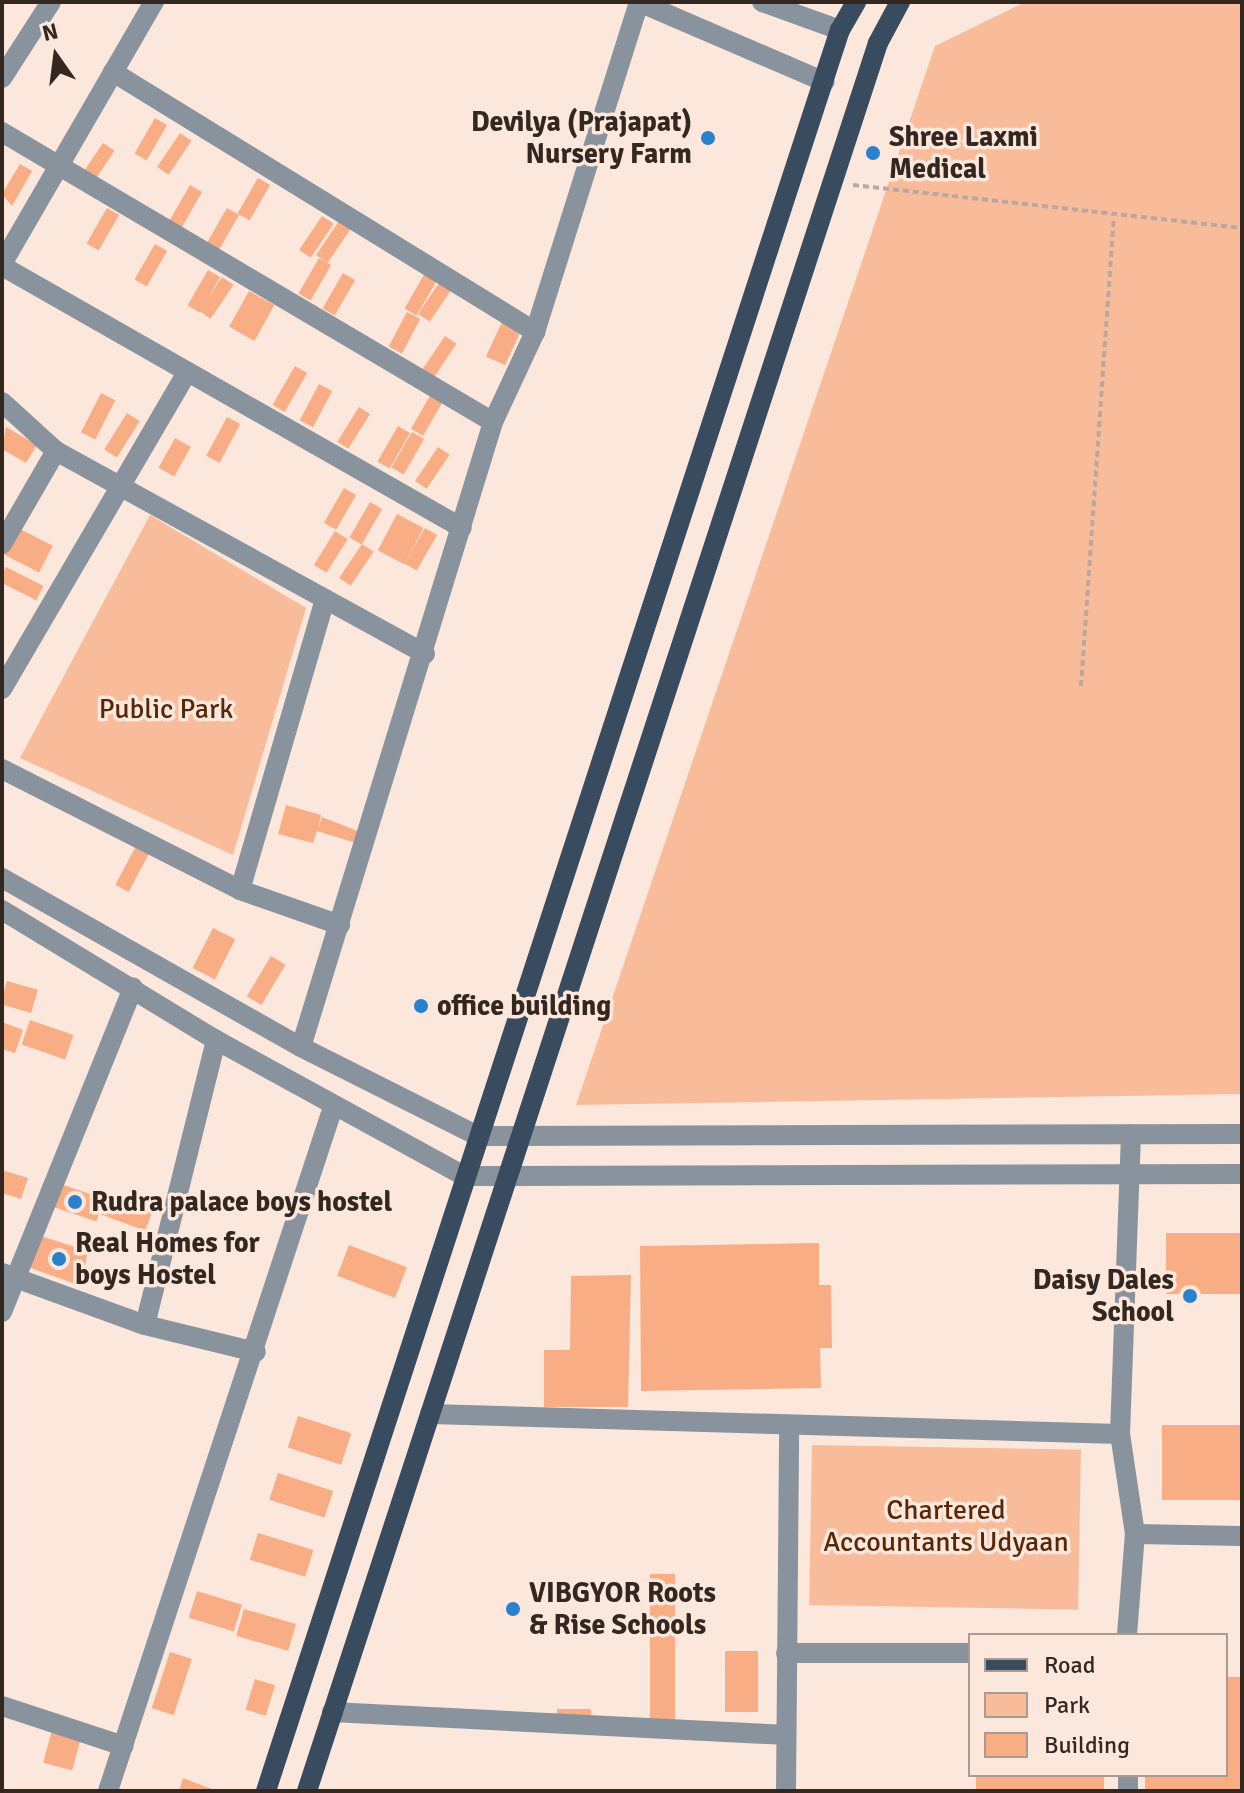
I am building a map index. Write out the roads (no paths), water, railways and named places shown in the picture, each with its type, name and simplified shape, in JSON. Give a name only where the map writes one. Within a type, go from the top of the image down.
[{"type":"main road","points":[[266,1791],[840,30],[856,2]]},
{"type":"main road","points":[[307,1791],[878,43],[900,2]]},
{"type":"street","points":[[2,78],[51,2]]},
{"type":"street","points":[[154,2],[54,165],[2,265],[462,528]]},
{"type":"street","points":[[301,1047],[425,654],[493,422],[535,332],[639,2],[825,82]]},
{"type":"street","points":[[762,2],[840,30]]},
{"type":"street","points":[[113,72],[535,332]]},
{"type":"street","points":[[2,132],[493,422]]},
{"type":"street","points":[[2,689],[187,372]]},
{"type":"street","points":[[2,402],[56,451],[425,654]]},
{"type":"street","points":[[2,544],[56,451]]},
{"type":"street","points":[[240,890],[325,600]]},
{"type":"street","points":[[2,769],[240,890],[340,925]]},
{"type":"street","points":[[2,878],[301,1047],[478,1136],[1242,1134]]},
{"type":"street","points":[[2,910],[216,1040],[333,1107],[464,1176],[1242,1174]]},
{"type":"street","points":[[2,1312],[8,1275],[133,987]]},
{"type":"street","points":[[145,1325],[216,1040]]},
{"type":"street","points":[[108,1791],[256,1352],[333,1107]]},
{"type":"street","points":[[1127,1633],[1135,1534],[1120,1434],[1131,1134]]},
{"type":"street","points":[[8,1275],[145,1325],[256,1352]]},
{"type":"street","points":[[430,1414],[789,1429],[1120,1434]]},
{"type":"street","points":[[786,1791],[782,1735],[789,1429]]},
{"type":"street","points":[[1135,1534],[1242,1536]]},
{"type":"street","points":[[786,1653],[968,1653]]},
{"type":"street","points":[[2,1706],[124,1746]]},
{"type":"street","points":[[332,1712],[782,1735]]},
{"type":"place","name":"Devilya (Prajapat) Nursery Farm","points":[[708,138]]},
{"type":"place","name":"Shree Laxmi Medical","points":[[873,153]]},
{"type":"place","name":"office building","points":[[421,1006]]},
{"type":"place","name":"Rudra palace boys hostel","points":[[75,1202]]},
{"type":"place","name":"Real Homes for boys Hostel","points":[[59,1259]]},
{"type":"place","name":"Daisy Dales School","points":[[1190,1296]]},
{"type":"place","name":"VIBGYOR Roots & Rise Schools","points":[[513,1609]]},
{"type":"park label","name":"Public Park","points":[[166,709]]},
{"type":"park label","name":"Chartered Accountants Udyaan","points":[[946,1526]]}]
